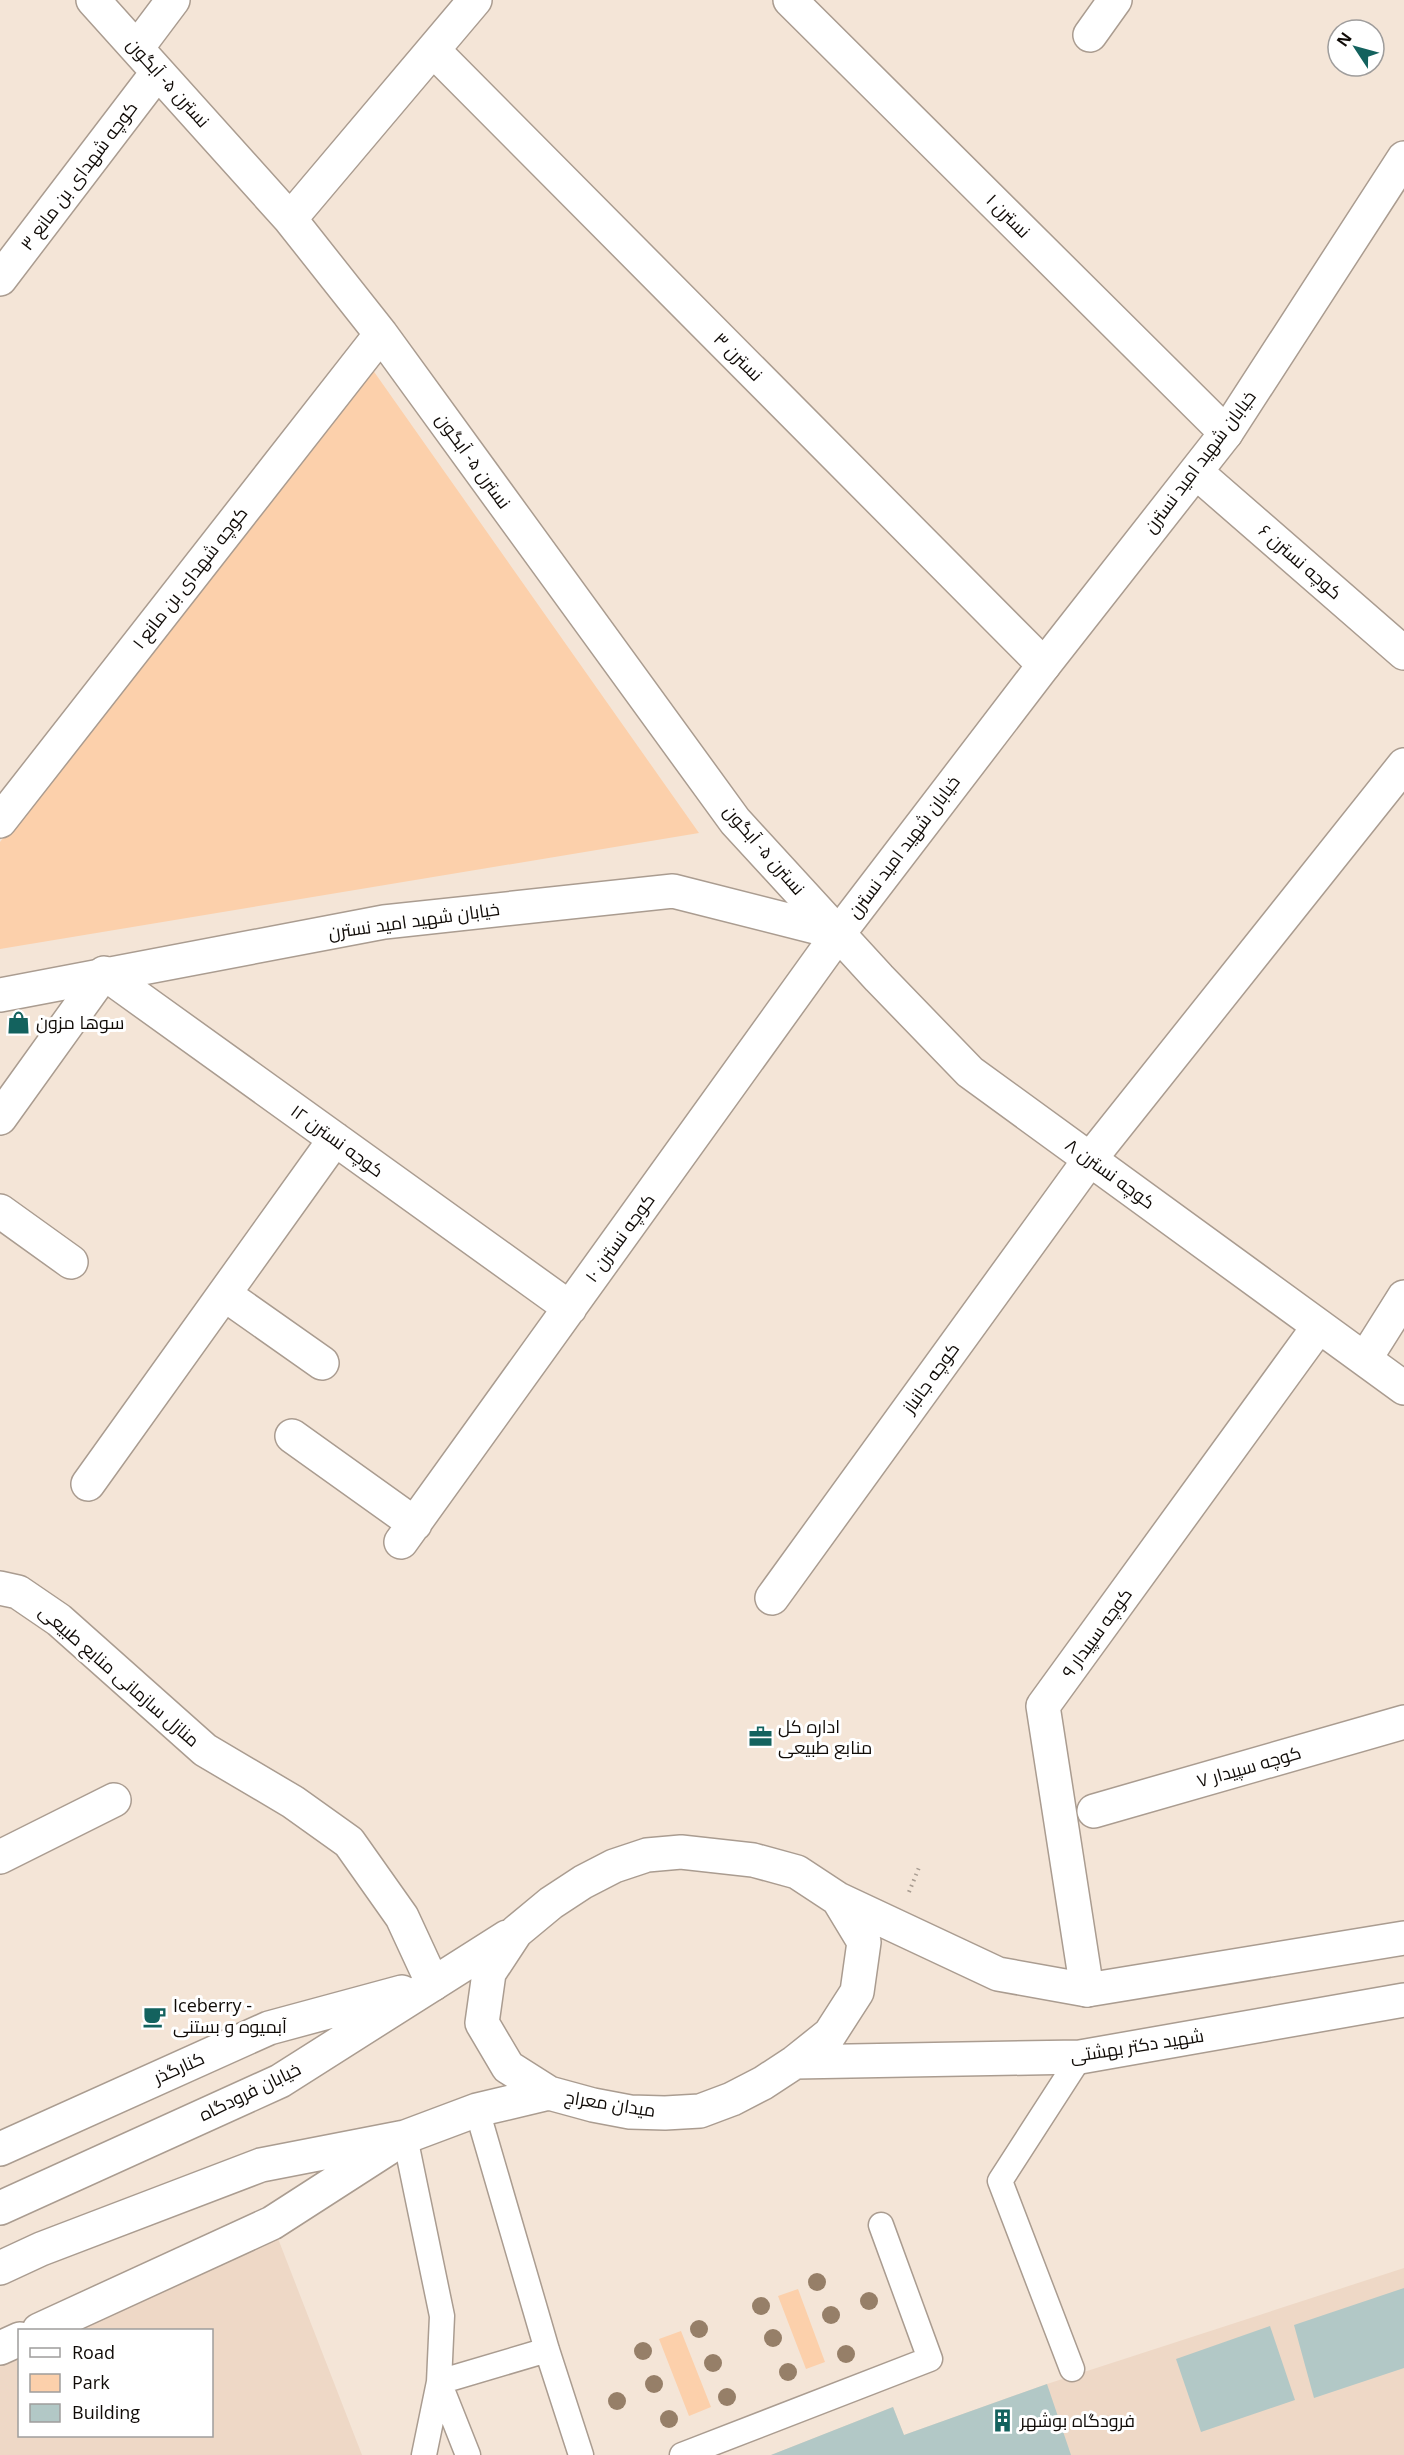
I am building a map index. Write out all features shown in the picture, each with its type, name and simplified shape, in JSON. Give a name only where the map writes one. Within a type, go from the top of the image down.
[{"type":"street","name":"نسترن ۵- آبگون","points":[[93,0],[290,219],[381,334],[735,821],[838,933]]},
{"type":"street","points":[[137,48],[173,0]]},
{"type":"street","points":[[290,219],[475,0]]},
{"type":"street","name":"نسترن ۱","points":[[790,0],[1226,433]]},
{"type":"street","points":[[1090,35],[1115,0]]},
{"type":"street","name":"نسترن ۳","points":[[433,50],[1044,664]]},
{"type":"street","name":"کوچه شهدای بن مانع ۳","points":[[0,279],[157,73]]},
{"type":"street","name":"خیابان شهید امید نسترن","points":[[0,994],[384,922],[673,891],[838,933],[1044,664],[1226,433],[1404,158]]},
{"type":"street","name":"کوچه شهدای بن مانع ۱","points":[[0,821],[381,334]]},
{"type":"street","name":"کوچه نسترن ۶","points":[[1196,472],[1404,653]]},
{"type":"street","name":"کوچه جانباز","points":[[772,1598],[1090,1159],[1404,765]]},
{"type":"street","name":"کوچه نسترن ۸","points":[[838,933],[970,1072],[1404,1388]]},
{"type":"street","name":"کوچه نسترن ۱۰","points":[[292,1436],[408,1533],[838,933]]},
{"type":"street","points":[[0,1118],[104,974]]},
{"type":"street","name":"کوچه نسترن ۱۲","points":[[104,974],[570,1308]]},
{"type":"street","points":[[88,1484],[335,1139]]},
{"type":"street","points":[[0,1211],[71,1262]]},
{"type":"street","points":[[224,1294],[322,1364]]},
{"type":"street","points":[[1365,1359],[1404,1297]]},
{"type":"street","name":"کوچه سپیدار ۹","points":[[1087,1990],[1043,1706],[1319,1326]]},
{"type":"street","name":"منازل سازمانی منابع طبیعی","points":[[6,1594],[59,1620],[205,1750],[293,1802],[349,1842],[402,1917],[433,1984]]},
{"type":"street","name":"کوچه سپیدار ۷","points":[[1094,1811],[1404,1722]]},
{"type":"street","points":[[0,1857],[114,1800]]},
{"type":"street","name":"میدان معراج","points":[[681,1852],[753,1860],[797,1872],[838,1899],[864,1942],[857,1992],[830,2034],[795,2062],[763,2083],[732,2099],[700,2111],[630,2112],[549,2093],[508,2067],[482,2023],[489,1973],[516,1932],[551,1903],[583,1882],[614,1866],[647,1855],[681,1852]]},
{"type":"street","points":[[838,1899],[998,1974],[1087,1990],[1404,1938]]},
{"type":"street","name":"خیابان فرودگاه","points":[[0,2208],[280,2081],[516,1932]]},
{"type":"street","name":"کنارگذر","points":[[0,2149],[269,2028],[433,1984]]},
{"type":"street","name":"شهید دکتر بهشتی","points":[[795,2062],[1080,2057],[1404,2000]]},
{"type":"street","points":[[0,2268],[41,2249],[261,2165],[405,2137],[477,2110],[549,2093]]},
{"type":"street","points":[[43,2329],[272,2223],[405,2137]]},
{"type":"street","points":[[0,2348],[18,2340]]},
{"type":"lane","points":[[1072,2369],[1000,2181],[1080,2057]]},
{"type":"lane","points":[[477,2110],[547,2350],[581,2455]]},
{"type":"lane","points":[[405,2137],[442,2316],[439,2382],[424,2455]]},
{"type":"lane","points":[[682,2455],[930,2359],[881,2225]]},
{"type":"lane","points":[[439,2382],[547,2350]]},
{"type":"lane","points":[[439,2382],[468,2455]]},
{"type":"shaded area","points":[[272,2223],[362,2455],[0,2455],[0,2349],[18,2340],[18,2437],[213,2437],[213,2329],[41,2329]]},
{"type":"shaded area","name":"فرودگاه بوشهر","points":[[1404,2268],[1404,2455],[771,2455],[893,2407],[904,2435],[1047,2384]]},
{"type":"green space","points":[[370,366],[699,833],[0,949],[0,842]]},
{"type":"green space","points":[[798,2289],[825,2362],[806,2369],[778,2296]]},
{"type":"green space","points":[[681,2331],[711,2407],[689,2416],[659,2339]]},
{"type":"building","points":[[1404,2288],[1404,2368],[1314,2398],[1294,2325]]},
{"type":"building","points":[[1270,2326],[1295,2400],[1201,2432],[1176,2359]]},
{"type":"building","name":"فرودگاه بوشهر","points":[[1047,2384],[1071,2455],[771,2455],[893,2407],[904,2435]]},
{"type":"place","name":"سوها مزون","points":[[18,1023]]},
{"type":"place","name":"اداره کل منابع طبیعی","points":[[760,1737]]},
{"type":"place","name":"Iceberry - آبمیوه و بستنی","points":[[155,2016]]},
{"type":"place","name":"فرودگاه بوشهر","points":[[1002,2421]]}]
